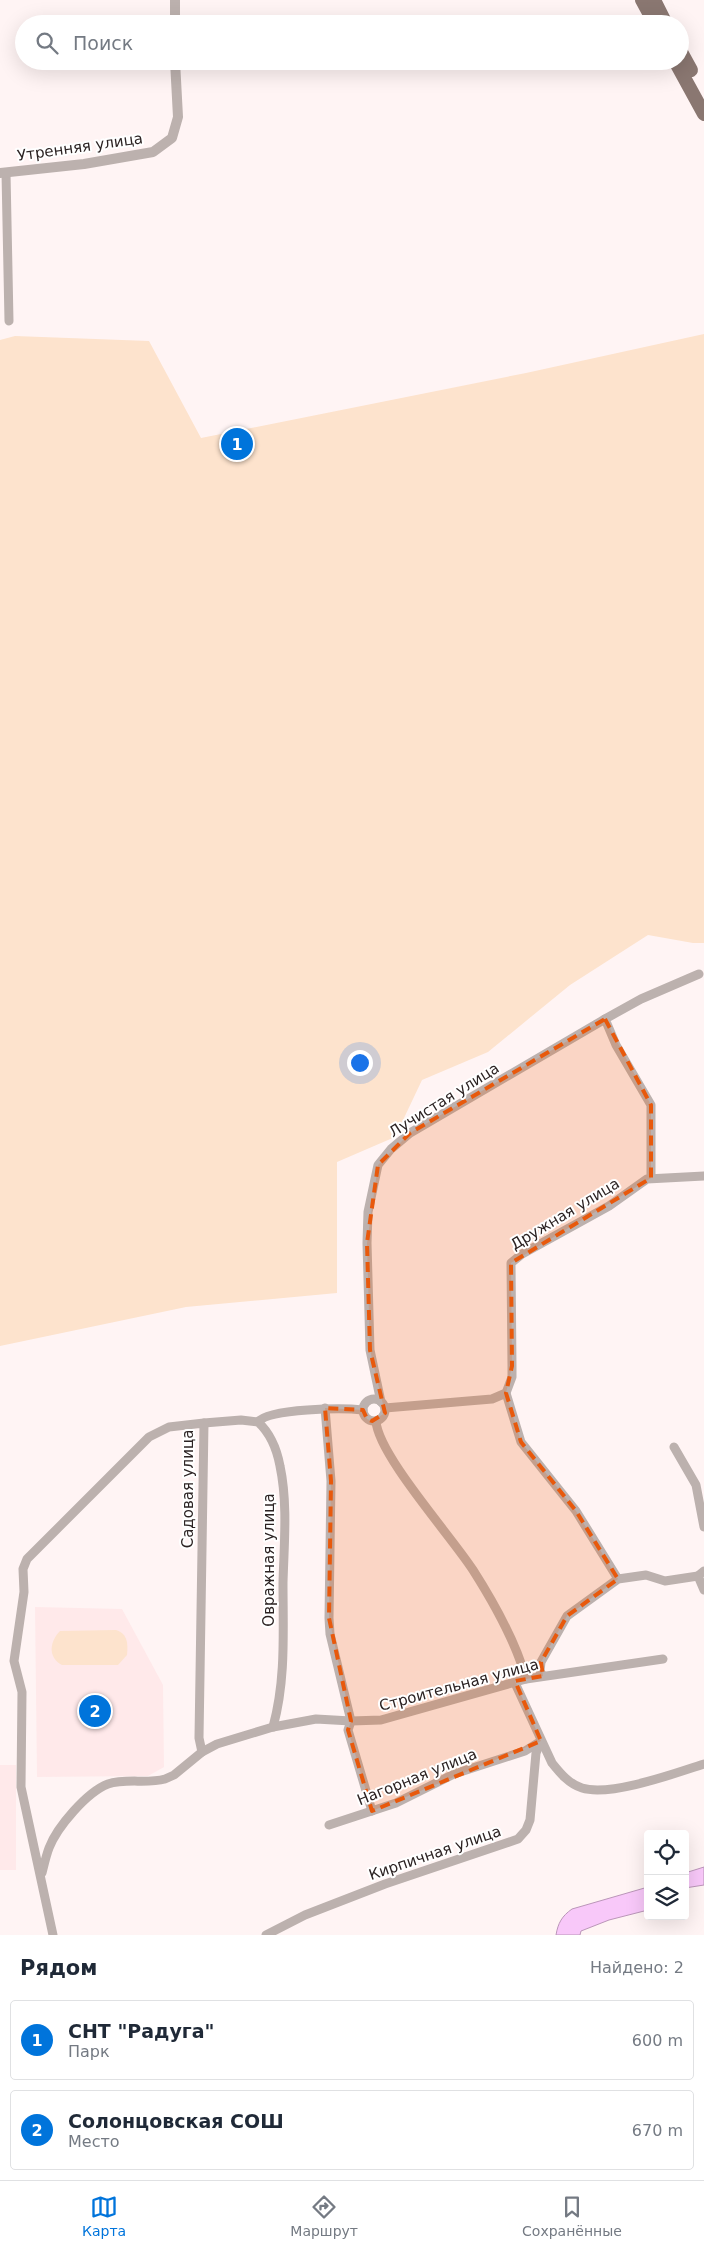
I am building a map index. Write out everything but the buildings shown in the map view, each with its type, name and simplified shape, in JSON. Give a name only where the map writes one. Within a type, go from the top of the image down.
[{"type":"main road","points":[[642,0],[650,15]]},
{"type":"main road","points":[[654,0],[662,15]]},
{"type":"main road","points":[[689,67],[704,95]]},
{"type":"main road","points":[[680,70],[704,114]]},
{"type":"street","points":[[175,0],[175,15]]},
{"type":"street","name":"Утренняя улица","points":[[3,173],[84,164],[153,152],[172,138],[178,117],[175,70]]},
{"type":"street","points":[[3,173],[9,321]]},
{"type":"street","name":"Лучистая улица","points":[[383,1405],[370,1350],[366,1243],[370,1197],[378,1166],[391,1149],[410,1134],[641,999],[698,974]]},
{"type":"street","points":[[605,1019],[616,1045],[651,1105],[652,1178]]},
{"type":"street","name":"Дружная улица","points":[[506,1393],[512,1372],[511,1263],[522,1254],[609,1206],[643,1181],[652,1178],[704,1176]]},
{"type":"street","points":[[376,1421],[366,1418],[363,1410],[365,1404],[371,1400],[383,1405],[492,1399],[506,1393],[521,1442],[576,1511],[618,1579]]},
{"type":"street","points":[[376,1421],[383,1416],[383,1405]]},
{"type":"street","points":[[204,1423],[241,1420],[258,1422],[268,1415],[326,1408],[363,1410]]},
{"type":"street","points":[[326,1408],[331,1481],[330,1634],[351,1721],[348,1730],[372,1811]]},
{"type":"street","points":[[376,1421],[377,1429],[391,1458],[473,1570],[505,1628],[522,1665],[526,1679]]},
{"type":"street","name":"Овражная улица","points":[[258,1422],[270,1438],[274,1449],[279,1464],[284,1498],[282,1668],[280,1702],[273,1727]]},
{"type":"street","name":"Садовая улица","points":[[41,1876],[22,1787],[22,1692],[14,1661],[24,1592],[24,1569],[27,1558],[149,1437],[163,1429],[204,1423],[199,1738],[202,1752]]},
{"type":"street","points":[[674,1447],[696,1485],[704,1527]]},
{"type":"street","points":[[543,1676],[540,1671],[541,1662],[567,1616],[618,1579],[646,1575],[665,1581],[701,1574],[704,1590]]},
{"type":"street","name":"Строительная улица","points":[[41,1876],[49,1847],[57,1833],[78,1806],[92,1793],[108,1784],[165,1779],[174,1775],[202,1752],[230,1739],[273,1727],[316,1719],[381,1720],[526,1679],[663,1659]]},
{"type":"street","points":[[515,1683],[552,1763],[561,1774],[576,1785],[589,1789],[627,1786],[704,1764]]},
{"type":"street","name":"Нагорная улица","points":[[329,1825],[396,1803],[454,1774],[525,1751],[541,1741]]},
{"type":"street","name":"Кирпичная улица","points":[[266,1935],[304,1916],[385,1884],[518,1839],[526,1830],[530,1820],[536,1753],[541,1741]]},
{"type":"street","points":[[41,1876],[53,1935]]},
{"type":"highlighted area","points":[[605,1019],[651,1105],[651,1178],[511,1263],[512,1366],[506,1393],[521,1442],[576,1511],[618,1579],[567,1616],[541,1662],[543,1676],[515,1681],[541,1741],[372,1811],[348,1730],[351,1721],[329,1618],[331,1481],[325,1408],[363,1410],[367,1419],[372,1421],[385,1413],[370,1350],[367,1243],[378,1165],[410,1133]]},
{"type":"shaded area","points":[[704,334],[704,943],[693,943],[648,935],[570,985],[488,1052],[422,1080],[395,1137],[337,1162],[337,1293],[186,1307],[0,1346],[0,340],[15,336],[149,341],[201,438],[526,373]]},
{"type":"shaded area","points":[[35,1607],[122,1609],[163,1685],[164,1767],[148,1776],[37,1777]]},
{"type":"shaded area","points":[[116,1630],[125,1637],[127,1647],[127,1655],[118,1665],[62,1665],[54,1658],[52,1644],[60,1631]]},
{"type":"shaded area","points":[[0,1765],[16,1765],[16,1870],[0,1870]]},
{"type":"shaded area","points":[[704,1867],[704,1885],[689,1887],[689,1872]]},
{"type":"shaded area","points":[[644,1888],[644,1911],[609,1920],[581,1931],[580,1935],[556,1935],[561,1920],[572,1909]]},
{"type":"place","name":"СНТ \"Радуга\"","points":[[237,444]]},
{"type":"place","name":"Солонцовская СОШ","points":[[95,1711]]}]
